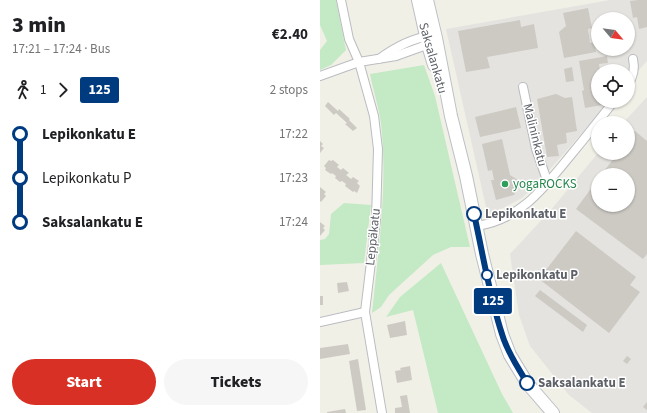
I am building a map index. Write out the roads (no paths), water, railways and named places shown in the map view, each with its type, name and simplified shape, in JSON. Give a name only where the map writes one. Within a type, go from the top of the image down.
[{"type":"main road","name":"Saksalankatu","points":[[418,0],[430,40],[440,88],[451,116],[466,176],[493,302],[502,334],[510,355],[527,383],[554,413]]},
{"type":"main road","name":"Saksalankatu","points":[[427,0],[430,40]]},
{"type":"street","name":"Leppäkatu","points":[[342,0],[349,39],[359,62],[374,116],[378,149],[376,220],[365,312],[382,413]]},
{"type":"street","points":[[320,76],[359,62],[379,59],[394,48],[412,40],[430,40]]},
{"type":"street","points":[[633,58],[634,64]]},
{"type":"street","name":"Malininkatu","points":[[523,87],[536,149],[548,183]]},
{"type":"street","points":[[477,226],[489,224],[513,214],[527,204],[548,183],[608,108]]},
{"type":"street","points":[[320,322],[365,312]]},
{"type":"place","name":"yogaROCKS","points":[[505,184]]},
{"type":"place","name":"Lepikonkatu E","points":[[474,214]]},
{"type":"place","name":"Lepikonkatu P","points":[[487,275]]},
{"type":"place","name":"Saksalankatu E","points":[[527,383]]}]
